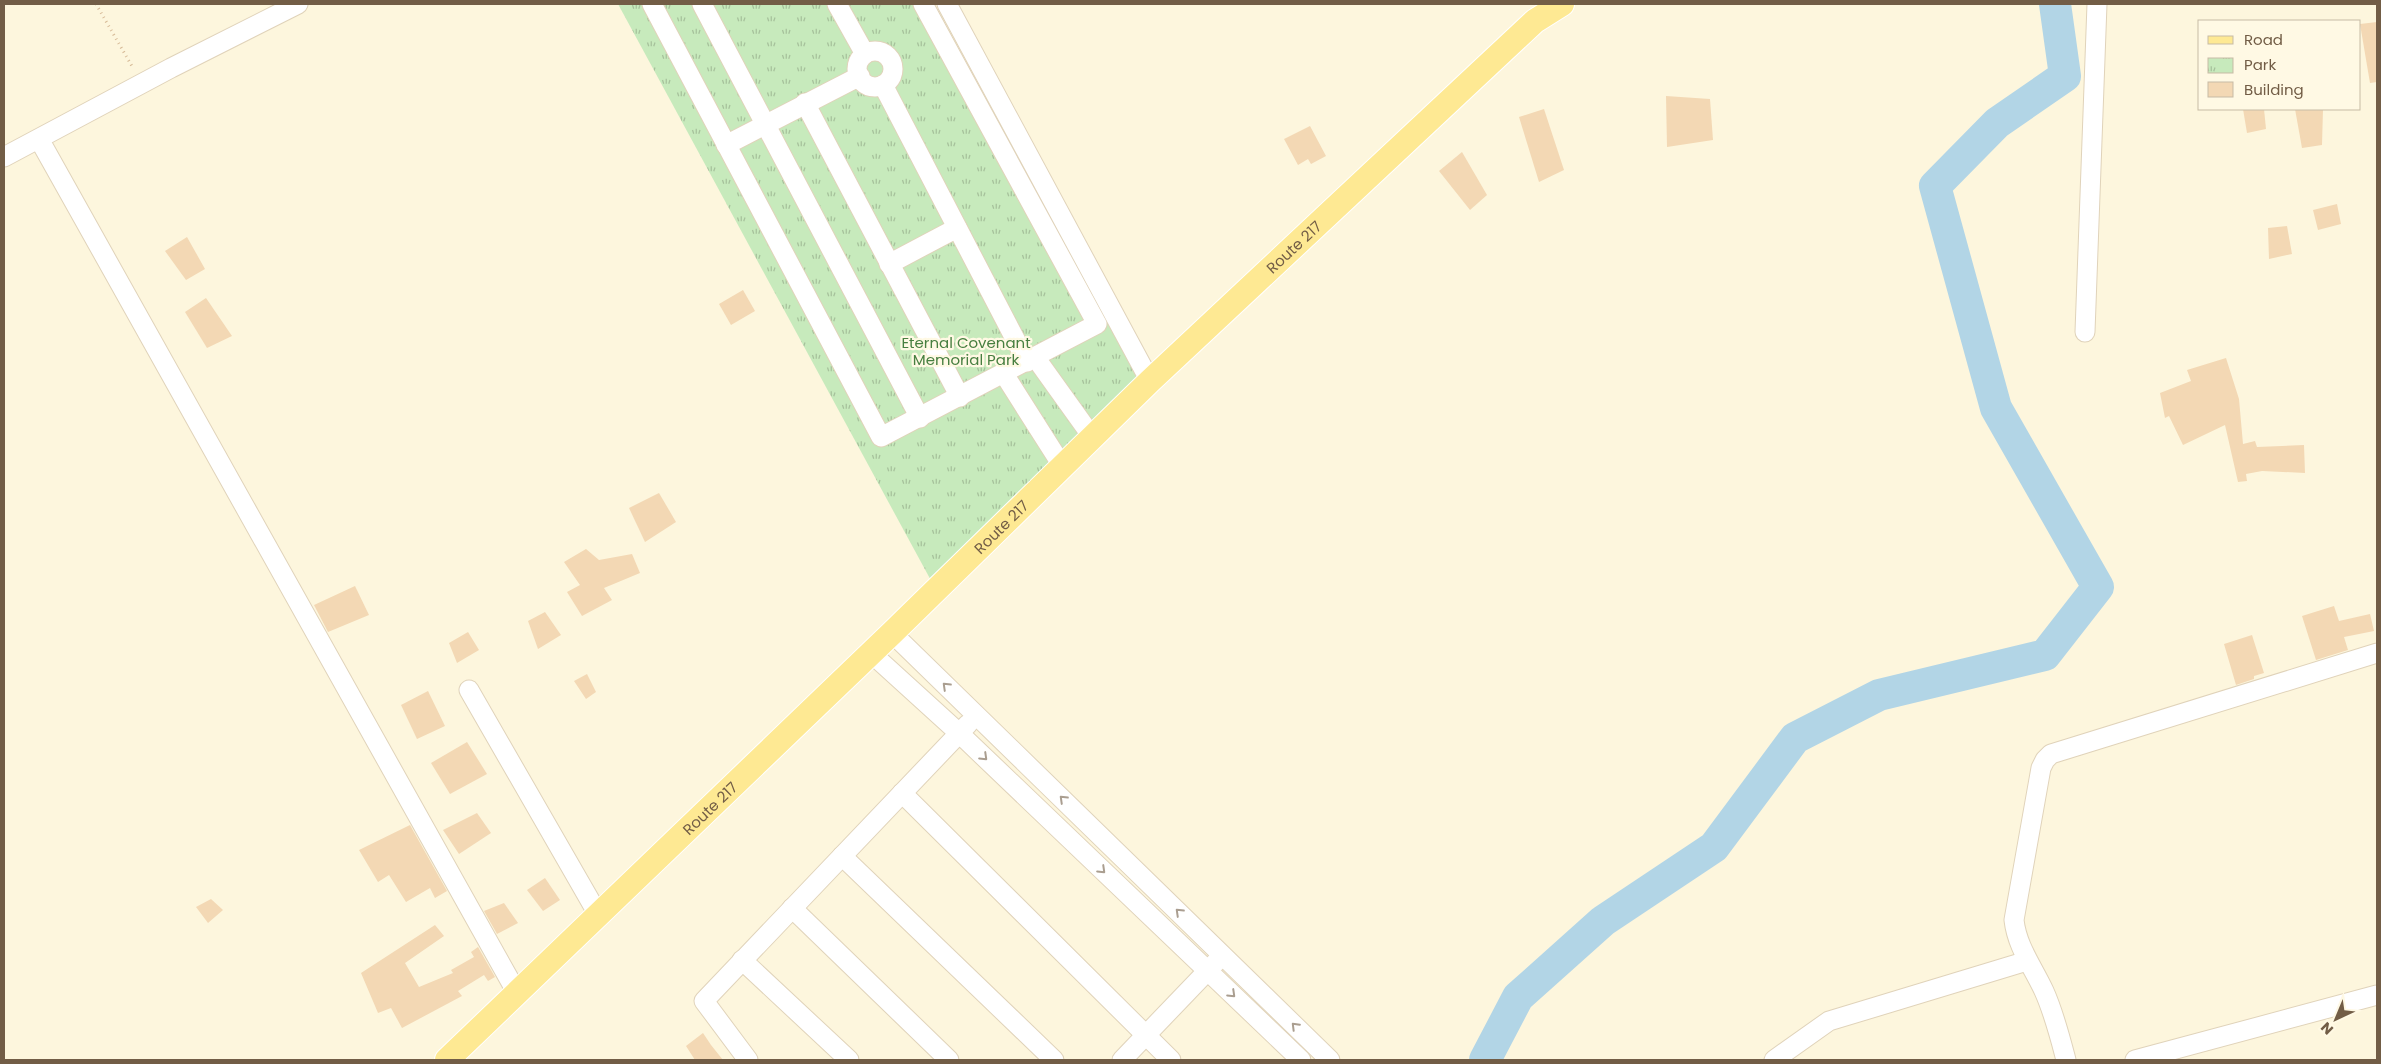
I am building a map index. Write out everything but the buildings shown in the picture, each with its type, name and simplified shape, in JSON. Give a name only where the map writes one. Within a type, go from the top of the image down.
[{"type":"main road","name":"Route 217","points":[[447,1060],[599,916],[1150,381],[1535,21],[1562,4]]},
{"type":"street","points":[[4,157],[298,4]]},
{"type":"street","points":[[652,4],[882,437],[1097,324],[922,4]]},
{"type":"street","points":[[702,4],[920,418]]},
{"type":"street","points":[[837,4],[865,54]]},
{"type":"street","points":[[947,4],[1150,381]]},
{"type":"street","points":[[2085,332],[2097,4]]},
{"type":"street","points":[[874,51],[885,54],[890,58],[893,67],[892,73],[883,85],[870,86],[860,76],[859,62],[865,54],[874,51]]},
{"type":"street","points":[[726,145],[860,76]]},
{"type":"street","points":[[883,85],[956,228],[1031,359],[1093,438]]},
{"type":"street","points":[[805,104],[960,397]]},
{"type":"street","points":[[39,139],[516,993]]},
{"type":"street","points":[[889,264],[956,228]]},
{"type":"street","points":[[1004,374],[1063,467]]},
{"type":"street","points":[[892,633],[1330,1060]]},
{"type":"street","points":[[871,653],[959,734],[1301,1060]]},
{"type":"street","points":[[2066,1060],[2060,1034],[2044,991],[2027,961],[2016,934],[2014,920],[2041,768],[2045,760],[2051,754],[2377,653]]},
{"type":"street","points":[[469,690],[599,916]]},
{"type":"street","points":[[748,1060],[704,1000],[977,715]]},
{"type":"street","points":[[902,793],[1171,1060]]},
{"type":"street","points":[[842,856],[1054,1060]]},
{"type":"street","points":[[792,908],[949,1060]]},
{"type":"street","points":[[1122,1060],[1223,955]]},
{"type":"street","points":[[742,960],[849,1060]]},
{"type":"street","points":[[1774,1060],[1829,1021],[2027,961]]},
{"type":"street","points":[[2135,1060],[2377,995]]},
{"type":"path","points":[[96,4],[142,84]]},
{"type":"green space","name":"Eternal Covenant Memorial Park","points":[[618,4],[933,4],[1144,381],[934,586]]},
{"type":"waterway","points":[[1485,1060],[1518,997],[1603,921],[1714,847],[1795,738],[1879,695],[2045,655],[2098,587],[1996,408],[1935,186],[1997,123],[2065,76],[2055,4]]}]
